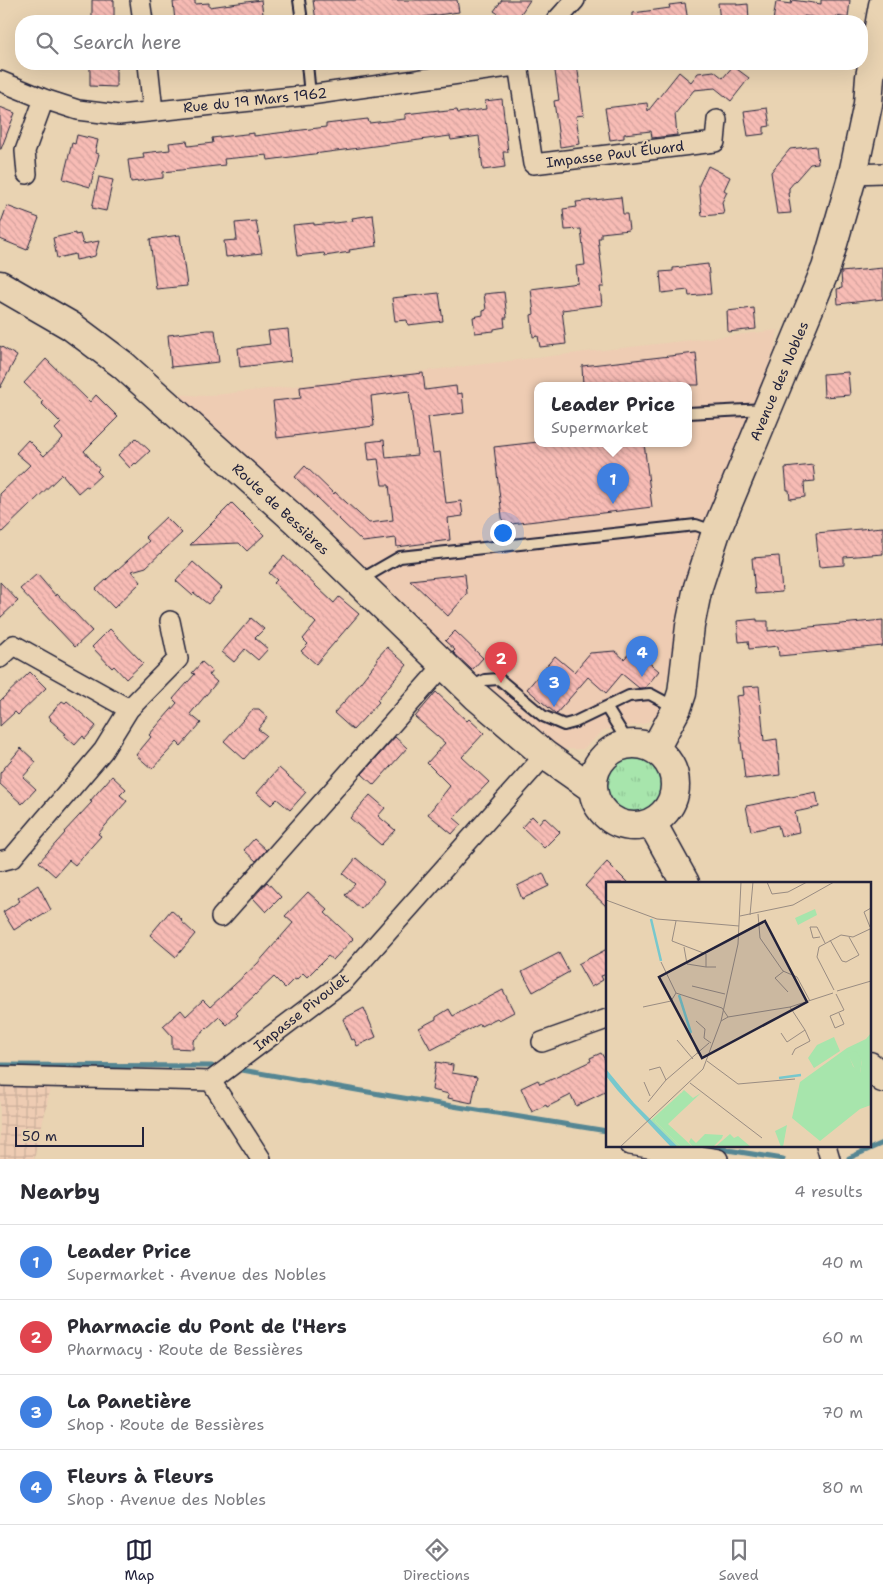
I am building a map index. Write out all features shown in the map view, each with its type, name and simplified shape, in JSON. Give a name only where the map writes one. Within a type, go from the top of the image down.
[{"type":"main road","name":"Avenue des Nobles","points":[[630,749],[677,708],[682,693],[690,626],[698,587],[716,532],[826,268],[853,174],[868,104],[870,77],[883,5]]},
{"type":"main road","name":"Route de Bessières","points":[[0,285],[71,326],[123,365],[294,519],[468,688],[545,755],[592,788]]},
{"type":"main road","points":[[545,755],[630,749],[665,757],[672,768],[675,794],[670,806],[662,816],[652,823],[639,827],[625,826],[613,821],[603,813],[596,801],[592,788],[598,764],[630,749]]},
{"type":"main road","points":[[652,823],[684,882]]},
{"type":"main road","points":[[870,1067],[883,1078]]},
{"type":"street","points":[[140,0],[142,15]]},
{"type":"street","points":[[561,15],[575,0]]},
{"type":"street","points":[[149,70],[153,111]]},
{"type":"street","name":"Rue du 19 Mars 1962","points":[[0,81],[44,99],[78,110],[119,115],[310,95],[481,70]]},
{"type":"street","name":"Impasse Paul Éluard","points":[[519,70],[533,164],[715,142],[717,120]]},
{"type":"street","points":[[28,174],[26,150],[44,99]]},
{"type":"street","points":[[853,174],[883,173]]},
{"type":"street","points":[[0,861],[12,858],[103,751],[129,709],[178,659],[170,621]]},
{"type":"street","points":[[0,658],[14,645],[129,709]]},
{"type":"street","points":[[221,917],[444,665]]},
{"type":"street","name":"Impasse Pivoulet","points":[[211,1081],[344,981],[545,755]]},
{"type":"street","points":[[542,1042],[606,1019]]},
{"type":"street","points":[[0,1076],[211,1081],[261,1159]]},
{"type":"street","points":[[636,1146],[718,1159]]},
{"type":"street","points":[[826,1146],[830,1159]]},
{"type":"lane","points":[[299,0],[301,15]]},
{"type":"lane","points":[[308,70],[310,95]]},
{"type":"lane","points":[[692,414],[768,408]]},
{"type":"lane","points":[[357,582],[400,557],[696,525],[716,532]]},
{"type":"lane","points":[[468,688],[485,680],[499,679],[543,716],[564,725],[575,722],[629,696],[650,694],[677,708]]},
{"type":"lane","points":[[606,707],[630,749]]},
{"type":"shaded area","points":[[778,330],[775,348],[715,505],[681,605],[668,676],[657,716],[644,724],[604,730],[583,749],[563,749],[539,740],[175,394],[206,396]]},
{"type":"shaded area","points":[[55,1070],[34,1159],[0,1159],[0,1072]]},
{"type":"green space","points":[[629,757],[641,757],[652,762],[660,770],[665,781],[663,799],[652,812],[641,817],[629,817],[618,812],[610,804],[605,793],[605,781],[610,770],[618,762]]},
{"type":"building","points":[[92,0],[114,0],[114,15],[92,15]]},
{"type":"building","points":[[195,0],[195,4],[209,3],[209,7],[261,0],[263,15],[174,15],[173,2]]},
{"type":"building","points":[[313,0],[457,0],[459,12],[437,15],[315,15]]},
{"type":"building","points":[[502,0],[530,0],[520,15],[500,15],[494,11]]},
{"type":"building","points":[[792,0],[821,4],[821,0],[850,0],[848,15],[774,15],[776,2],[791,4]]},
{"type":"building","points":[[685,3],[687,15],[633,15],[633,13],[670,8],[669,5]]},
{"type":"building","points":[[718,3],[748,4],[749,15],[719,15]]},
{"type":"building","points":[[90,70],[116,70],[116,87],[90,86]]},
{"type":"building","points":[[555,70],[578,70],[584,115],[576,116],[580,144],[560,147],[554,101],[559,100]]},
{"type":"building","points":[[730,70],[738,70],[749,78],[731,101],[715,88],[694,90],[675,114],[677,135],[652,138],[651,131],[624,134],[624,138],[610,140],[605,108],[647,103],[648,111],[679,72],[691,82],[698,73],[714,71],[723,78]]},
{"type":"building","points":[[502,99],[508,152],[503,152],[505,167],[483,170],[479,136],[451,140],[450,136],[268,160],[267,155],[224,159],[225,165],[163,172],[163,178],[131,182],[128,160],[144,158],[143,153],[170,150],[169,143],[187,141],[188,146],[213,143],[212,138],[254,133],[254,136],[326,127],[326,124],[368,119],[369,123],[405,119],[405,114],[439,110],[439,112],[457,110],[458,113],[486,109],[485,101]]},
{"type":"building","points":[[0,107],[15,113],[1,149],[0,149]]},
{"type":"building","points":[[767,108],[770,126],[764,127],[764,134],[748,136],[744,111]]},
{"type":"building","points":[[77,135],[98,140],[95,153],[99,154],[90,187],[63,179],[72,143],[75,144]]},
{"type":"building","points":[[816,146],[818,163],[810,164],[789,188],[791,213],[777,214],[771,172],[790,149]]},
{"type":"building","points":[[708,166],[730,177],[724,190],[727,192],[722,202],[724,214],[702,216],[699,185]]},
{"type":"building","points":[[99,177],[113,180],[106,211],[92,208]]},
{"type":"building","points":[[621,197],[623,214],[627,214],[629,230],[601,233],[601,238],[598,238],[604,287],[600,287],[602,305],[562,310],[566,344],[540,347],[538,336],[533,337],[531,315],[534,314],[531,289],[578,283],[576,266],[585,265],[581,229],[565,230],[563,209],[577,207],[576,202]]},
{"type":"building","points":[[7,206],[39,218],[27,250],[0,239],[0,225]]},
{"type":"building","points":[[373,215],[377,246],[325,256],[324,253],[297,256],[293,225],[353,221],[352,218]]},
{"type":"building","points":[[256,221],[262,253],[226,257],[224,241],[237,240],[235,223]]},
{"type":"building","points":[[75,233],[75,235],[80,234],[83,244],[99,241],[95,256],[76,260],[75,254],[57,258],[53,238]]},
{"type":"building","points":[[180,235],[187,286],[156,289],[150,239]]},
{"type":"building","points":[[708,264],[711,294],[689,296],[688,290],[662,293],[660,272],[673,271],[673,268]]},
{"type":"building","points":[[883,268],[883,299],[838,304],[837,289],[842,288],[841,272]]},
{"type":"building","points":[[504,292],[507,318],[504,318],[505,327],[494,329],[494,331],[475,333],[473,317],[483,315],[483,311],[486,310],[484,294]]},
{"type":"building","points":[[439,293],[443,321],[408,325],[407,320],[395,321],[392,298]]},
{"type":"building","points":[[754,308],[756,329],[728,332],[727,311]]},
{"type":"building","points":[[288,329],[291,361],[240,367],[238,348],[270,344],[268,331]]},
{"type":"building","points":[[215,330],[219,362],[171,367],[168,335]]},
{"type":"building","points":[[0,346],[17,356],[0,388]]},
{"type":"building","points":[[696,353],[699,385],[692,385],[692,382],[583,382],[582,366]]},
{"type":"building","points":[[46,359],[90,402],[96,395],[118,417],[84,451],[99,469],[97,471],[101,475],[78,493],[62,474],[0,534],[0,494],[30,465],[16,453],[28,440],[44,456],[63,438],[55,429],[61,423],[41,403],[43,401],[24,383]]},
{"type":"building","points":[[848,372],[850,395],[824,397],[823,374]]},
{"type":"building","points":[[423,373],[425,390],[456,386],[457,394],[462,393],[464,413],[428,417],[433,453],[440,452],[446,503],[461,501],[463,516],[448,518],[450,540],[397,547],[396,538],[363,542],[295,477],[305,466],[334,494],[335,492],[369,523],[393,520],[389,485],[382,485],[378,459],[369,460],[367,442],[384,440],[386,458],[417,455],[409,391],[371,396],[374,426],[277,438],[273,401],[301,398],[300,387]]},
{"type":"building","points":[[136,438],[150,451],[130,468],[118,455]]},
{"type":"building","points":[[534,442],[534,447],[644,447],[652,507],[503,525],[494,447]]},
{"type":"building","points":[[813,465],[815,481],[804,482],[805,497],[790,499],[789,490],[787,490],[785,468]]},
{"type":"building","points":[[232,503],[264,535],[247,551],[239,543],[190,545]]},
{"type":"building","points":[[166,517],[182,533],[146,567],[132,571],[141,582],[114,608],[96,589],[149,541],[145,537]]},
{"type":"building","points":[[883,527],[883,554],[844,557],[844,565],[819,567],[816,533]]},
{"type":"building","points":[[284,556],[334,603],[339,597],[359,614],[316,664],[301,651],[308,644],[303,639],[316,623],[274,583],[277,580],[269,573]]},
{"type":"building","points":[[779,556],[782,592],[755,594],[752,558]]},
{"type":"building","points":[[193,562],[222,588],[208,604],[194,593],[192,595],[176,581]]},
{"type":"building","points":[[37,574],[56,596],[57,594],[92,631],[75,647],[20,589]]},
{"type":"building","points":[[465,574],[467,594],[448,616],[410,580]]},
{"type":"building","points":[[0,582],[18,601],[0,618]]},
{"type":"building","points":[[251,618],[264,629],[255,638],[268,649],[258,660],[245,649],[234,662],[222,652]]},
{"type":"building","points":[[757,619],[757,621],[768,621],[768,631],[883,620],[883,646],[779,656],[778,646],[749,649],[748,641],[739,642],[737,621]]},
{"type":"building","points":[[110,629],[143,663],[126,679],[114,666],[112,668],[92,647]]},
{"type":"building","points":[[455,631],[483,658],[472,670],[453,652],[455,650],[445,641]]},
{"type":"building","points":[[387,647],[407,665],[377,700],[379,702],[353,730],[334,713],[353,692]]},
{"type":"building","points":[[633,649],[659,671],[645,688],[639,688],[622,674],[606,693],[588,677],[556,714],[527,689],[555,656],[574,672],[590,653],[615,651],[624,659]]},
{"type":"building","points":[[202,662],[212,671],[209,675],[217,682],[190,714],[201,723],[181,746],[177,742],[152,769],[136,755],[151,737],[149,735],[177,703],[173,699],[195,674],[192,673]]},
{"type":"building","points":[[30,672],[46,688],[18,715],[15,712],[0,726],[0,701]]},
{"type":"building","points":[[759,686],[764,741],[777,739],[780,775],[745,779],[736,696],[744,695],[743,687]]},
{"type":"building","points":[[436,692],[467,721],[469,719],[484,733],[462,757],[489,782],[454,818],[461,824],[452,834],[428,814],[450,786],[427,763],[445,743],[415,717]]},
{"type":"building","points":[[62,701],[65,703],[67,701],[96,726],[85,739],[83,736],[75,745],[50,720],[49,716]]},
{"type":"building","points":[[253,709],[259,709],[268,717],[258,729],[266,735],[244,759],[224,741]]},
{"type":"building","points":[[395,737],[407,748],[374,785],[362,774]]},
{"type":"building","points":[[21,748],[36,762],[23,777],[36,789],[22,804],[0,784],[0,773]]},
{"type":"building","points":[[279,768],[306,792],[290,810],[277,799],[271,805],[257,793]]},
{"type":"building","points":[[112,776],[126,789],[120,795],[127,801],[98,834],[101,836],[75,865],[69,860],[55,876],[39,862],[92,802],[90,801]]},
{"type":"building","points":[[816,792],[819,807],[795,812],[799,832],[781,836],[778,825],[751,831],[746,806]]},
{"type":"building","points":[[370,795],[385,808],[378,816],[395,830],[381,845],[350,818]]},
{"type":"building","points":[[532,816],[539,823],[544,817],[560,832],[544,848],[522,827]]},
{"type":"building","points":[[254,839],[266,850],[256,861],[244,850]]},
{"type":"building","points":[[356,858],[384,882],[361,909],[345,895],[355,884],[343,874]]},
{"type":"building","points":[[607,862],[627,882],[606,882],[606,906],[585,886]]},
{"type":"building","points":[[543,873],[549,886],[522,899],[517,886]]},
{"type":"building","points":[[267,882],[281,897],[266,912],[253,898]]},
{"type":"building","points":[[38,885],[51,910],[33,921],[31,919],[14,930],[3,912],[20,901],[18,898]]},
{"type":"building","points":[[308,892],[328,910],[325,913],[353,939],[333,960],[328,956],[307,977],[303,973],[285,988],[274,977],[236,1013],[238,1015],[227,1025],[219,1017],[193,1041],[193,1049],[172,1048],[172,1036],[163,1026],[181,1010],[186,1016],[203,1000],[210,1007],[257,964],[293,923],[285,916]]},
{"type":"building","points":[[171,910],[195,934],[176,957],[150,935]]},
{"type":"building","points":[[606,950],[606,974],[601,976],[603,980],[591,987],[578,964]]},
{"type":"building","points":[[559,953],[569,972],[533,992],[522,972]]},
{"type":"building","points":[[503,990],[514,1012],[499,1020],[497,1018],[481,1026],[480,1024],[431,1050],[419,1028],[449,1009],[453,1016]]},
{"type":"building","points":[[364,1008],[376,1037],[357,1046],[354,1039],[352,1040],[343,1019]]},
{"type":"building","points":[[601,1053],[606,1061],[606,1091],[576,1106],[571,1095],[532,1112],[521,1088],[538,1080],[540,1084],[548,1081],[591,1061],[590,1058]]},
{"type":"building","points":[[436,1062],[453,1065],[452,1073],[477,1077],[472,1103],[448,1098],[449,1094],[432,1090]]},
{"type":"waterway","points":[[0,1065],[212,1066]]},
{"type":"waterway","points":[[242,1070],[606,1131]]},
{"type":"waterway","points":[[849,1158],[883,1143]]},
{"type":"waterway","points":[[703,1146],[783,1159]]},
{"type":"place","name":"Leader Price","points":[[613,504]]},
{"type":"place","name":"Fleurs à Fleurs","points":[[642,677]]},
{"type":"place","name":"Pharmacie du Pont de l'Hers","points":[[501,683]]},
{"type":"place","name":"La Panetière","points":[[554,707]]}]
